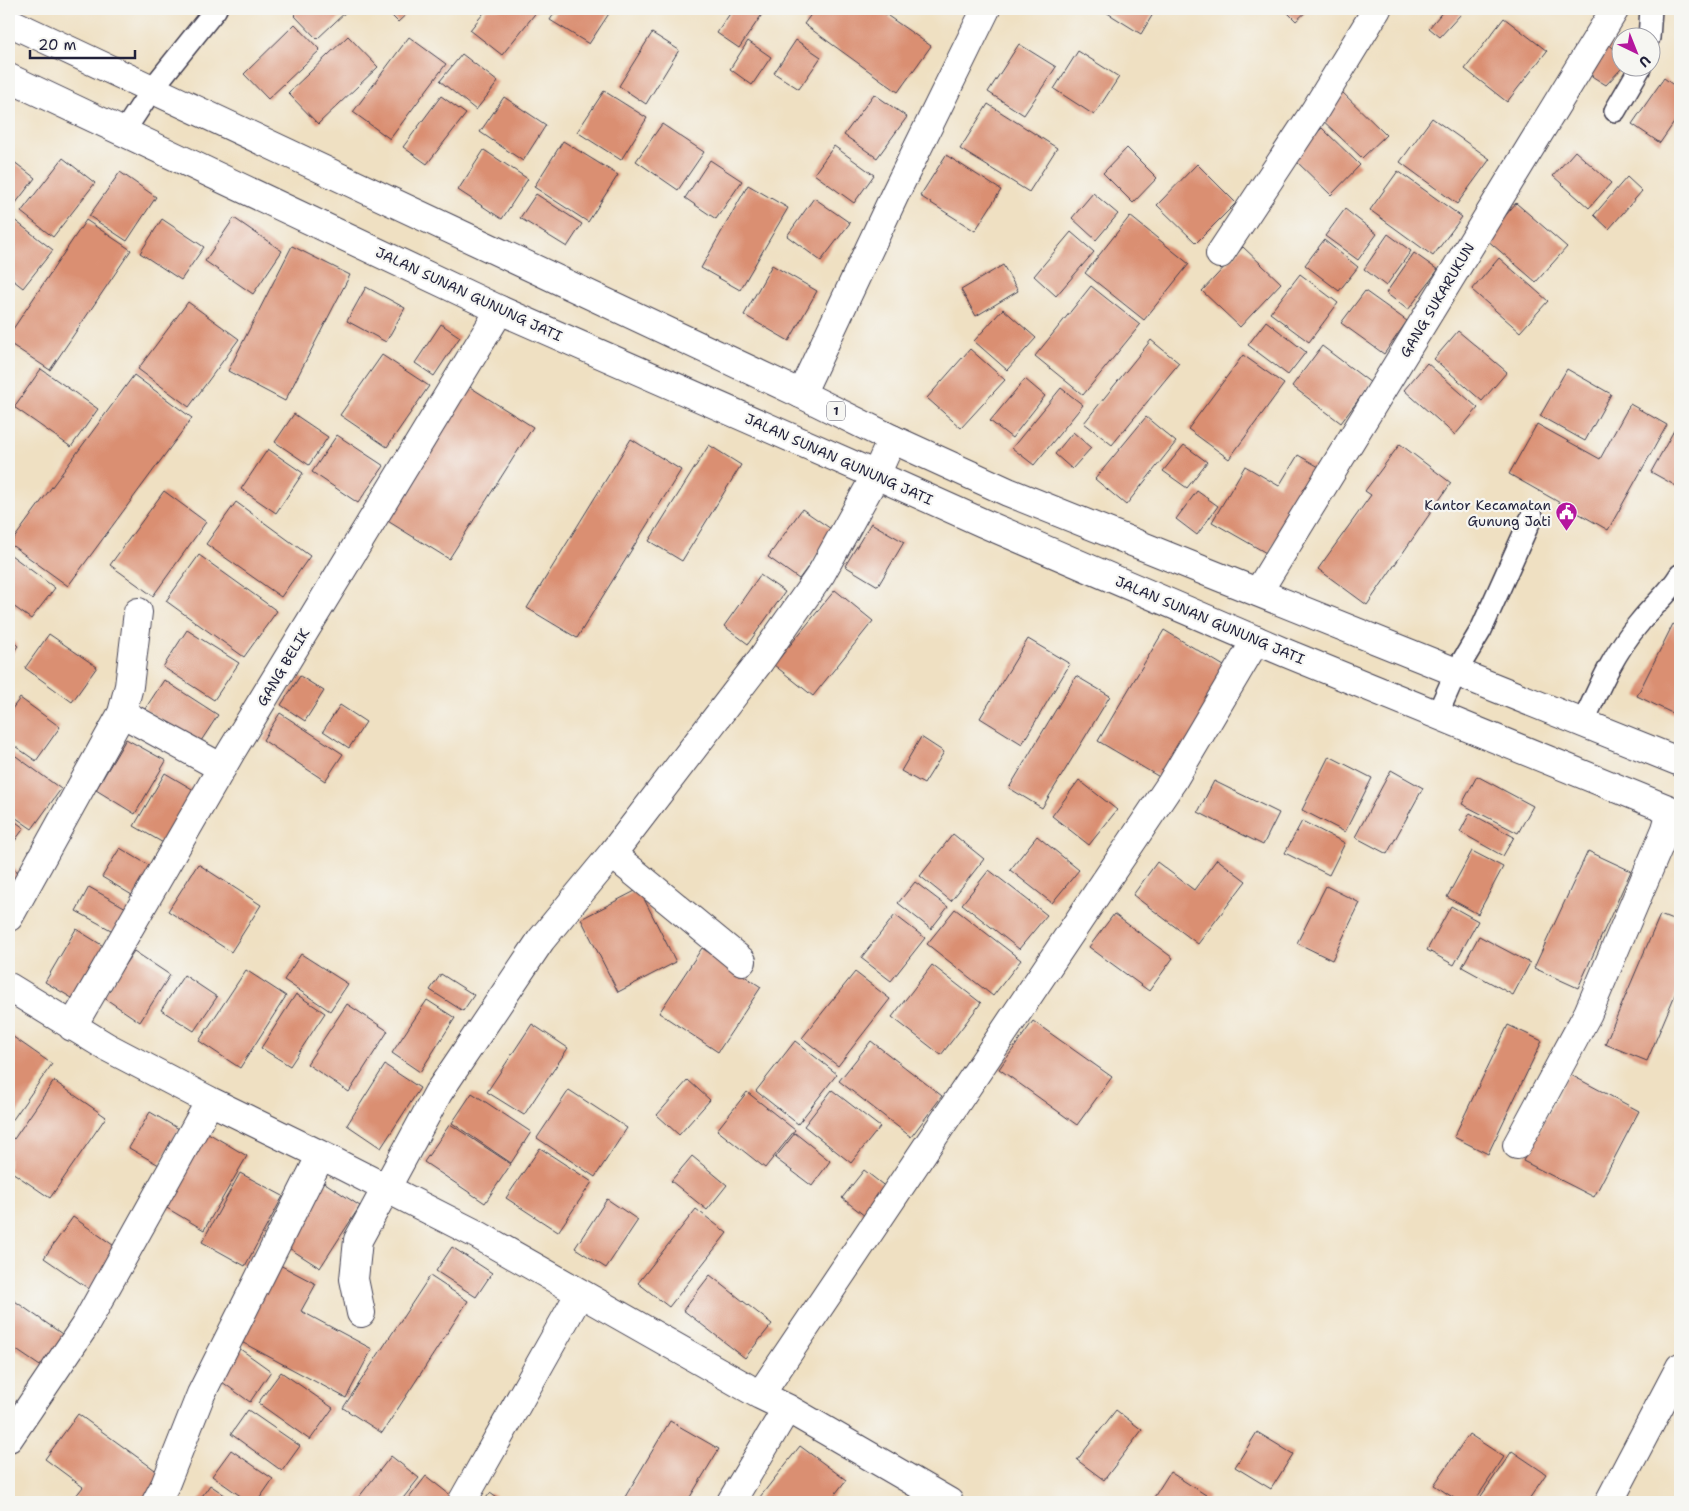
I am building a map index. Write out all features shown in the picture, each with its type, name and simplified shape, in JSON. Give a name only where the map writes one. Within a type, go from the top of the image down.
[{"type":"main road","points":[[801,394],[895,194],[986,9]]},
{"type":"main road","points":[[1220,254],[1314,112],[1377,9]]},
{"type":"main road","name":"GANG SUKARUKUN","points":[[1258,592],[1615,9]]},
{"type":"main road","name":"1","points":[[9,22],[1008,492],[1680,762]]},
{"type":"main road","name":"JALAN SUNAN GUNUNG JATI","points":[[9,78],[500,310],[992,527],[1256,640],[1676,812]]},
{"type":"main road","name":"GANG BELIK","points":[[72,1027],[222,768],[500,310]]},
{"type":"main road","points":[[361,1313],[354,1279],[358,1240],[438,1093],[541,940],[612,854],[760,661],[822,574],[876,475],[892,439]]},
{"type":"main road","points":[[9,917],[122,713],[129,686],[138,612]]},
{"type":"main road","points":[[760,1395],[1172,782],[1256,640]]},
{"type":"main road","points":[[122,713],[222,768]]},
{"type":"main road","points":[[1517,1145],[1588,1013],[1666,829],[1676,812]]},
{"type":"main road","points":[[612,854],[742,960]]},
{"type":"main road","points":[[9,989],[72,1027],[210,1102],[321,1155],[478,1235],[760,1395],[787,1408],[944,1501]]},
{"type":"main road","points":[[9,1438],[84,1327],[210,1102]]},
{"type":"main road","points":[[156,1502],[165,1485],[200,1394],[321,1155]]},
{"type":"main road","points":[[462,1502],[580,1293]]},
{"type":"main road","points":[[1608,1502],[1680,1367]]},
{"type":"main road","points":[[731,1502],[787,1408]]},
{"type":"lane","points":[[123,133],[152,89],[216,9]]},
{"type":"lane","points":[[1650,28],[1651,9]]},
{"type":"lane","points":[[1615,112],[1634,78]]},
{"type":"lane","points":[[1437,715],[1456,672],[1481,630],[1532,516]]},
{"type":"lane","points":[[1583,723],[1608,667],[1640,622],[1671,590],[1680,575]]},
{"type":"building","points":[[300,9],[349,9],[317,39],[294,15]]},
{"type":"building","points":[[385,9],[412,9],[398,22]]},
{"type":"building","points":[[487,9],[538,10],[502,55],[470,30]]},
{"type":"building","points":[[557,9],[612,9],[589,44],[550,20]]},
{"type":"building","points":[[733,9],[757,9],[763,13],[739,48],[717,33]]},
{"type":"building","points":[[815,9],[878,9],[931,46],[898,92],[804,24]]},
{"type":"building","points":[[1101,9],[1156,9],[1141,34]]},
{"type":"building","points":[[1284,9],[1309,9],[1296,21]]},
{"type":"building","points":[[1445,9],[1454,9],[1461,14],[1440,37],[1429,28]]},
{"type":"building","points":[[1504,18],[1547,51],[1507,102],[1465,69]]},
{"type":"building","points":[[295,24],[320,50],[268,99],[244,74]]},
{"type":"building","points":[[652,33],[679,50],[646,104],[619,86]]},
{"type":"building","points":[[348,36],[378,67],[318,124],[288,93]]},
{"type":"building","points":[[409,37],[446,64],[390,139],[353,112]]},
{"type":"building","points":[[1603,39],[1612,47],[1613,78],[1606,85],[1582,70]]},
{"type":"building","points":[[796,40],[821,57],[799,89],[774,73]]},
{"type":"building","points":[[748,41],[771,57],[752,85],[730,69]]},
{"type":"building","points":[[1019,44],[1056,67],[1024,115],[988,92]]},
{"type":"building","points":[[1078,51],[1119,77],[1094,115],[1054,89]]},
{"type":"building","points":[[462,54],[498,82],[476,110],[440,81]]},
{"type":"building","points":[[1664,78],[1680,90],[1680,114],[1660,143],[1632,124]]},
{"type":"building","points":[[1339,89],[1386,135],[1362,158],[1315,113]]},
{"type":"building","points":[[604,91],[647,118],[621,160],[577,132]]},
{"type":"building","points":[[874,94],[907,117],[877,158],[844,135]]},
{"type":"building","points":[[441,96],[466,114],[427,164],[403,147]]},
{"type":"building","points":[[504,97],[546,125],[523,161],[480,132]]},
{"type":"building","points":[[988,104],[1057,148],[1029,192],[960,149]]},
{"type":"building","points":[[1432,118],[1490,159],[1457,204],[1400,162]]},
{"type":"building","points":[[662,124],[704,152],[678,190],[636,161]]},
{"type":"building","points":[[1322,128],[1360,165],[1331,195],[1293,158]]},
{"type":"building","points":[[563,141],[618,175],[588,222],[534,187]]},
{"type":"building","points":[[834,146],[874,175],[854,203],[814,174]]},
{"type":"building","points":[[1127,148],[1157,178],[1133,203],[1103,173]]},
{"type":"building","points":[[484,150],[528,179],[502,219],[458,190]]},
{"type":"building","points":[[1575,151],[1611,183],[1589,208],[1553,176]]},
{"type":"building","points":[[946,155],[1001,190],[975,231],[920,196]]},
{"type":"building","points":[[9,158],[35,178],[9,212]]},
{"type":"building","points":[[63,158],[95,183],[53,237],[21,212]]},
{"type":"building","points":[[710,160],[742,181],[716,219],[685,198]]},
{"type":"building","points":[[1197,164],[1236,203],[1196,243],[1157,205]]},
{"type":"building","points":[[1398,171],[1462,217],[1433,256],[1370,210]]},
{"type":"building","points":[[120,172],[156,197],[127,241],[89,216]]},
{"type":"building","points":[[1627,177],[1642,191],[1609,229],[1594,215]]},
{"type":"building","points":[[748,185],[788,208],[740,290],[701,268]]},
{"type":"building","points":[[1093,193],[1118,214],[1096,240],[1072,218]]},
{"type":"building","points":[[536,194],[582,224],[567,247],[520,218]]},
{"type":"building","points":[[814,198],[850,223],[821,261],[787,236]]},
{"type":"building","points":[[1516,203],[1567,247],[1536,282],[1486,239]]},
{"type":"building","points":[[1345,209],[1377,234],[1358,260],[1325,236]]},
{"type":"building","points":[[1130,216],[1189,264],[1144,320],[1085,273]]},
{"type":"building","points":[[234,218],[282,251],[253,294],[205,261]]},
{"type":"building","points":[[13,219],[53,250],[23,288],[9,277],[9,224]]},
{"type":"building","points":[[162,219],[204,247],[181,280],[140,253]]},
{"type":"building","points":[[86,220],[131,250],[50,370],[9,343],[9,335]]},
{"type":"building","points":[[1071,232],[1094,252],[1056,296],[1034,276]]},
{"type":"building","points":[[1388,234],[1411,251],[1386,286],[1364,269]]},
{"type":"building","points":[[1324,240],[1358,267],[1339,291],[1305,265]]},
{"type":"building","points":[[292,246],[350,275],[285,401],[228,371]]},
{"type":"building","points":[[1243,247],[1281,283],[1240,327],[1202,291]]},
{"type":"building","points":[[1414,253],[1438,270],[1408,310],[1386,293]]},
{"type":"building","points":[[1499,258],[1548,301],[1520,332],[1472,290]]},
{"type":"building","points":[[772,265],[817,291],[789,341],[744,315]]},
{"type":"building","points":[[1003,265],[1018,291],[976,316],[961,290]]},
{"type":"building","points":[[1300,274],[1338,303],[1309,342],[1270,313]]},
{"type":"building","points":[[1091,286],[1140,325],[1083,395],[1035,356]]},
{"type":"building","points":[[366,287],[405,308],[386,342],[347,321]]},
{"type":"building","points":[[1365,291],[1407,321],[1384,354],[1341,323]]},
{"type":"building","points":[[188,302],[239,339],[189,407],[138,369]]},
{"type":"building","points":[[1003,309],[1036,338],[1007,370],[974,341]]},
{"type":"building","points":[[1266,321],[1306,352],[1288,375],[1248,345]]},
{"type":"building","points":[[441,324],[460,337],[434,376],[415,363]]},
{"type":"building","points":[[1458,331],[1507,372],[1482,401],[1434,359]]},
{"type":"building","points":[[1151,340],[1179,363],[1112,445],[1084,423]]},
{"type":"building","points":[[1322,346],[1371,383],[1341,423],[1292,386]]},
{"type":"building","points":[[970,349],[1005,380],[961,428],[927,398]]},
{"type":"building","points":[[382,355],[429,386],[387,447],[340,415]]},
{"type":"building","points":[[1243,355],[1284,384],[1229,459],[1188,429]]},
{"type":"building","points":[[1427,363],[1478,408],[1455,435],[1404,390]]},
{"type":"building","points":[[41,369],[98,409],[71,447],[14,407]]},
{"type":"building","points":[[1567,369],[1611,394],[1585,441],[1540,416]]},
{"type":"building","points":[[134,375],[192,418],[68,586],[10,544]]},
{"type":"building","points":[[1025,379],[1045,396],[1012,438],[990,421]]},
{"type":"building","points":[[462,382],[533,427],[449,559],[378,515]]},
{"type":"building","points":[[1061,388],[1083,405],[1034,465],[1012,448]]},
{"type":"building","points":[[1630,404],[1667,425],[1608,530],[1509,474],[1537,424],[1600,459]]},
{"type":"building","points":[[294,414],[328,437],[309,465],[275,442]]},
{"type":"building","points":[[1146,417],[1176,442],[1126,505],[1095,479]]},
{"type":"building","points":[[1677,425],[1680,427],[1680,483],[1678,487],[1651,472]]},
{"type":"building","points":[[1073,432],[1091,448],[1072,469],[1055,454]]},
{"type":"building","points":[[337,435],[384,466],[358,503],[312,472]]},
{"type":"building","points":[[631,439],[681,470],[577,638],[527,608]]},
{"type":"building","points":[[1400,444],[1451,483],[1367,605],[1318,569],[1371,495],[1365,491]]},
{"type":"building","points":[[709,445],[741,465],[682,561],[649,541]]},
{"type":"building","points":[[1184,445],[1207,462],[1187,488],[1163,471]]},
{"type":"building","points":[[268,449],[303,473],[276,513],[241,489]]},
{"type":"building","points":[[1298,455],[1319,467],[1268,554],[1212,522],[1245,466],[1279,486]]},
{"type":"building","points":[[164,491],[206,522],[153,596],[110,565]]},
{"type":"building","points":[[1197,491],[1218,506],[1197,535],[1176,519]]},
{"type":"building","points":[[236,502],[310,556],[281,597],[206,544]]},
{"type":"building","points":[[802,509],[834,531],[799,579],[768,557]]},
{"type":"building","points":[[871,523],[904,542],[878,586],[845,566]]},
{"type":"building","points":[[11,555],[55,588],[31,619],[9,603],[9,558]]},
{"type":"building","points":[[199,555],[277,611],[244,657],[166,601]]},
{"type":"building","points":[[760,575],[785,592],[748,644],[724,626]]},
{"type":"building","points":[[835,590],[873,621],[813,696],[774,665]]},
{"type":"building","points":[[1673,624],[1680,628],[1680,701],[1674,714],[1637,696]]},
{"type":"building","points":[[187,630],[239,663],[214,700],[163,667]]},
{"type":"building","points":[[1164,630],[1234,672],[1168,782],[1098,741]]},
{"type":"building","points":[[49,634],[97,667],[72,702],[25,668]]},
{"type":"building","points":[[9,638],[18,646],[9,658]]},
{"type":"building","points":[[1028,639],[1070,664],[1022,744],[980,718]]},
{"type":"building","points":[[300,676],[324,691],[305,721],[281,705]]},
{"type":"building","points":[[1076,676],[1110,696],[1042,808],[1009,788]]},
{"type":"building","points":[[164,680],[218,715],[199,744],[145,709]]},
{"type":"building","points":[[20,698],[60,727],[36,761],[9,742],[9,713]]},
{"type":"building","points":[[340,705],[366,722],[349,748],[323,731]]},
{"type":"building","points":[[280,713],[343,754],[325,781],[263,740]]},
{"type":"building","points":[[921,737],[944,752],[924,784],[901,771]]},
{"type":"building","points":[[126,739],[166,761],[135,814],[96,790]]},
{"type":"building","points":[[9,751],[61,789],[32,829],[9,813]]},
{"type":"building","points":[[1329,756],[1372,778],[1345,832],[1302,810]]},
{"type":"building","points":[[1391,770],[1423,788],[1387,854],[1355,837]]},
{"type":"building","points":[[165,773],[204,796],[172,848],[134,826]]},
{"type":"building","points":[[1477,776],[1533,806],[1518,833],[1462,804]]},
{"type":"building","points":[[1079,780],[1117,810],[1089,845],[1052,816]]},
{"type":"building","points":[[1214,781],[1279,813],[1263,845],[1198,812]]},
{"type":"building","points":[[1470,813],[1514,837],[1503,856],[1460,832]]},
{"type":"building","points":[[9,817],[24,828],[9,849]]},
{"type":"building","points":[[1302,821],[1345,843],[1329,875],[1285,853]]},
{"type":"building","points":[[953,834],[984,859],[951,901],[920,876]]},
{"type":"building","points":[[1037,836],[1079,870],[1052,903],[1010,870]]},
{"type":"building","points":[[120,848],[160,872],[142,901],[102,877]]},
{"type":"building","points":[[1472,851],[1503,867],[1478,914],[1447,897]]},
{"type":"building","points":[[1588,851],[1631,871],[1578,988],[1534,968]]},
{"type":"building","points":[[1217,859],[1246,881],[1198,944],[1133,895],[1157,862],[1194,890]]},
{"type":"building","points":[[198,864],[261,905],[231,952],[168,911]]},
{"type":"building","points":[[9,865],[29,880],[9,907]]},
{"type":"building","points":[[989,870],[1047,915],[1019,949],[962,904]]},
{"type":"building","points":[[915,882],[948,907],[931,929],[898,903]]},
{"type":"building","points":[[1326,886],[1360,903],[1332,960],[1297,943]]},
{"type":"building","points":[[89,887],[135,913],[122,936],[76,911]]},
{"type":"building","points":[[639,889],[676,962],[618,992],[581,919]]},
{"type":"building","points":[[1451,906],[1478,921],[1454,965],[1427,950]]},
{"type":"building","points":[[955,909],[1021,960],[993,996],[927,944]]},
{"type":"building","points":[[1114,914],[1173,958],[1149,991],[1089,947]]},
{"type":"building","points":[[895,915],[925,938],[891,981],[861,958]]},
{"type":"building","points":[[1660,915],[1680,923],[1680,983],[1647,1061],[1605,1044]]},
{"type":"building","points":[[76,929],[113,952],[82,1004],[45,982]]},
{"type":"building","points":[[1479,936],[1530,963],[1513,995],[1462,967]]},
{"type":"building","points":[[702,948],[761,987],[718,1052],[659,1013]]},
{"type":"building","points":[[134,951],[170,975],[140,1022],[103,997]]},
{"type":"building","points":[[301,954],[348,984],[330,1011],[284,980]]},
{"type":"building","points":[[932,965],[981,1003],[941,1055],[892,1017]]},
{"type":"building","points":[[246,970],[286,996],[240,1068],[199,1041]]},
{"type":"building","points":[[855,972],[890,999],[838,1066],[802,1038]]},
{"type":"building","points":[[441,974],[474,995],[463,1011],[430,990]]},
{"type":"building","points":[[184,975],[217,997],[194,1031],[161,1010]]},
{"type":"building","points":[[296,994],[325,1013],[290,1066],[261,1048]]},
{"type":"building","points":[[427,1000],[455,1018],[420,1072],[392,1053]]},
{"type":"building","points":[[347,1004],[388,1031],[349,1092],[307,1064]]},
{"type":"building","points":[[1033,1021],[1112,1077],[1077,1125],[999,1069]]},
{"type":"building","points":[[532,1024],[568,1048],[524,1115],[487,1092]]},
{"type":"building","points":[[1508,1025],[1542,1041],[1488,1154],[1454,1137]]},
{"type":"building","points":[[9,1034],[52,1064],[9,1125]]},
{"type":"building","points":[[795,1041],[837,1074],[798,1124],[756,1091]]},
{"type":"building","points":[[871,1041],[942,1096],[911,1137],[839,1081]]},
{"type":"building","points":[[385,1065],[420,1088],[381,1148],[347,1125]]},
{"type":"building","points":[[1569,1074],[1639,1111],[1594,1197],[1523,1161]]},
{"type":"building","points":[[688,1080],[710,1100],[679,1135],[657,1115]]},
{"type":"building","points":[[54,1081],[106,1117],[50,1198],[9,1170],[9,1135],[14,1139]]},
{"type":"building","points":[[569,1090],[627,1128],[595,1177],[537,1138]]},
{"type":"building","points":[[832,1090],[880,1127],[851,1163],[804,1126]]},
{"type":"building","points":[[747,1092],[795,1130],[765,1168],[717,1130]]},
{"type":"building","points":[[472,1093],[531,1132],[511,1163],[452,1123]]},
{"type":"building","points":[[150,1112],[179,1129],[159,1165],[129,1148]]},
{"type":"building","points":[[450,1124],[511,1164],[485,1203],[424,1162]]},
{"type":"building","points":[[203,1130],[247,1156],[204,1230],[160,1204]]},
{"type":"building","points":[[795,1133],[830,1161],[812,1186],[775,1158]]},
{"type":"building","points":[[540,1148],[592,1182],[558,1232],[506,1198]]},
{"type":"building","points":[[692,1156],[727,1185],[707,1210],[671,1181]]},
{"type":"building","points":[[864,1170],[887,1188],[865,1216],[842,1198]]},
{"type":"building","points":[[240,1173],[283,1196],[245,1266],[202,1242]]},
{"type":"building","points":[[322,1181],[360,1206],[320,1268],[281,1243]]},
{"type":"building","points":[[607,1199],[638,1220],[606,1268],[575,1248]]},
{"type":"building","points":[[696,1209],[727,1233],[669,1307],[638,1283]]},
{"type":"building","points":[[73,1217],[120,1250],[92,1291],[44,1258]]},
{"type":"building","points":[[452,1247],[492,1273],[476,1297],[436,1271]]},
{"type":"building","points":[[274,1262],[316,1284],[301,1311],[372,1349],[346,1398],[234,1338]]},
{"type":"building","points":[[710,1275],[772,1324],[745,1358],[683,1310]]},
{"type":"building","points":[[430,1276],[468,1301],[382,1433],[343,1408]]},
{"type":"building","points":[[9,1297],[65,1336],[43,1368],[9,1345]]},
{"type":"building","points":[[236,1346],[271,1371],[250,1402],[215,1377]]},
{"type":"building","points":[[281,1372],[333,1408],[310,1440],[258,1403]]},
{"type":"building","points":[[248,1410],[300,1446],[282,1471],[231,1434]]},
{"type":"building","points":[[1116,1410],[1142,1430],[1104,1480],[1077,1460]]},
{"type":"building","points":[[78,1414],[162,1475],[142,1502],[82,1502],[75,1497],[83,1487],[45,1459]]},
{"type":"building","points":[[670,1421],[719,1449],[687,1502],[622,1502]]},
{"type":"building","points":[[1257,1432],[1293,1454],[1271,1489],[1235,1467]]},
{"type":"building","points":[[1469,1434],[1504,1457],[1474,1502],[1460,1502],[1434,1485]]},
{"type":"building","points":[[800,1446],[846,1480],[829,1502],[756,1502]]},
{"type":"building","points":[[231,1450],[273,1479],[257,1502],[249,1502],[212,1476]]},
{"type":"building","points":[[1512,1451],[1546,1474],[1527,1502],[1477,1502]]},
{"type":"building","points":[[391,1456],[419,1478],[400,1502],[355,1502]]},
{"type":"building","points":[[1170,1472],[1209,1497],[1206,1502],[1151,1502]]},
{"type":"building","points":[[426,1476],[454,1498],[451,1502],[406,1502]]},
{"type":"building","points":[[210,1485],[235,1502],[198,1502]]},
{"type":"building","points":[[490,1493],[503,1502],[483,1502]]},
{"type":"place","name":"Kantor Kecamatan Gunung Jati","points":[[1567,532]]}]
